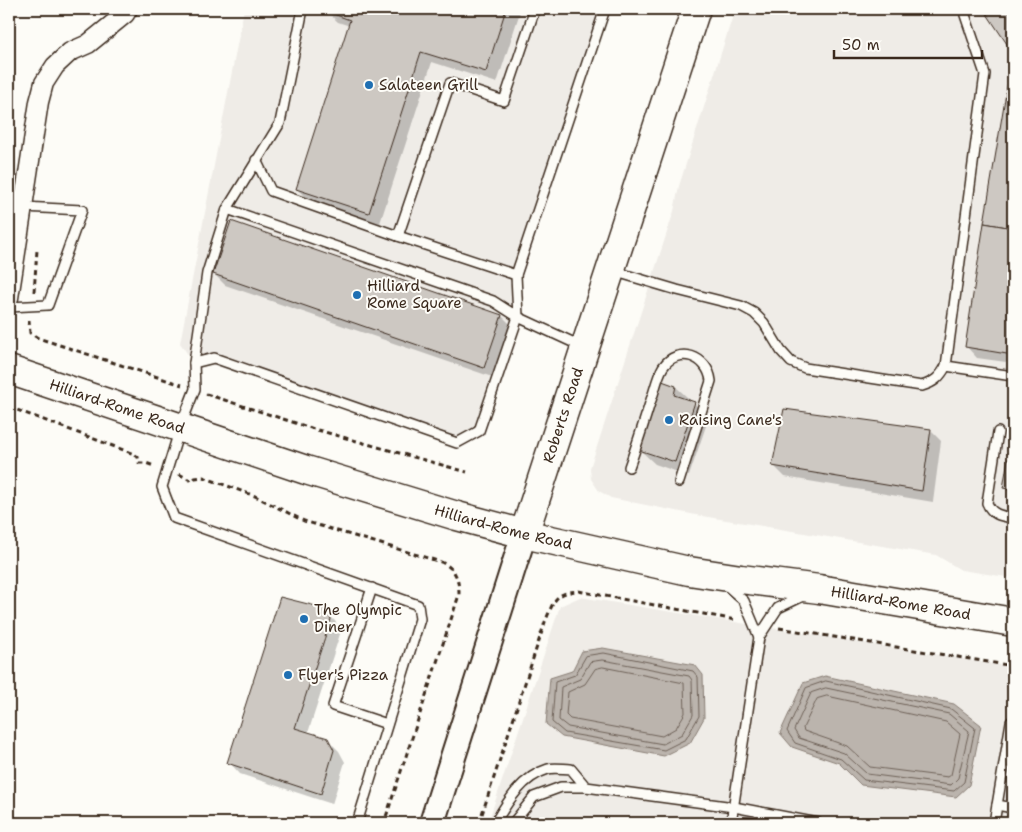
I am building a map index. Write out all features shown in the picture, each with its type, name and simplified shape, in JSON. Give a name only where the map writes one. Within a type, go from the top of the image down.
[{"type":"main road","name":"Roberts Road","points":[[432,823],[524,534],[696,9]]},
{"type":"main road","name":"Hilliard-Rome Road","points":[[9,370],[306,470],[457,516],[524,534],[714,575],[819,589],[1013,622]]},
{"type":"street","points":[[9,298],[39,102],[44,83],[55,66],[65,56],[88,44],[125,14],[128,9]]},
{"type":"lane","points":[[303,9],[280,123],[226,209],[207,273],[194,363],[195,389],[180,428],[162,487],[174,518],[418,604],[420,619],[357,823]]},
{"type":"lane","points":[[398,236],[450,82],[504,101],[535,9]]},
{"type":"lane","points":[[194,363],[214,358],[457,443],[478,431],[518,317],[516,275],[605,9]]},
{"type":"lane","points":[[610,270],[677,290],[741,306],[754,312],[791,362],[805,368],[922,386],[934,382],[941,376],[946,366],[985,74],[965,16],[966,9]]},
{"type":"lane","points":[[256,160],[271,191],[516,275]]},
{"type":"lane","points":[[9,307],[48,305],[82,210],[22,207]]},
{"type":"lane","points":[[226,209],[493,301],[518,317],[586,348]]},
{"type":"lane","points":[[629,467],[661,372],[668,361],[673,358],[678,356],[693,357],[704,363],[708,368],[711,380],[679,482]]},
{"type":"lane","points":[[946,366],[1013,376]]},
{"type":"lane","points":[[998,432],[987,503],[989,508],[997,515],[1013,518]]},
{"type":"lane","points":[[714,575],[744,601],[758,637],[731,823]]},
{"type":"lane","points":[[372,588],[333,706],[388,724]]},
{"type":"lane","points":[[758,637],[778,608],[819,589]]},
{"type":"lane","points":[[994,823],[1011,722],[1013,720]]},
{"type":"lane","points":[[495,823],[508,800],[527,779],[549,768],[571,769],[586,787]]},
{"type":"lane","points":[[513,823],[534,796],[561,787],[586,787],[734,807],[760,812],[782,820],[812,823]]},
{"type":"lane","points":[[997,805],[1013,808]]},
{"type":"lane","points":[[758,823],[760,812]]},
{"type":"path","points":[[37,245],[30,333],[38,338],[314,429],[467,472]]},
{"type":"path","points":[[9,407],[14,409]]},
{"type":"path","points":[[479,823],[545,622],[554,601],[563,592],[578,591],[753,623]]},
{"type":"path","points":[[766,626],[1013,666]]},
{"type":"shaded area","points":[[244,9],[605,9],[516,275],[518,317],[479,431],[457,443],[214,358],[194,363],[180,343]]},
{"type":"shaded area","points":[[735,9],[1013,9],[1013,578],[961,570],[936,555],[696,515],[611,498],[599,491],[591,479],[590,468],[674,211],[679,186]]},
{"type":"shaded area","points":[[580,597],[1013,667],[1013,823],[488,823],[560,606]]},
{"type":"water","points":[[603,648],[695,665],[703,675],[704,718],[690,743],[664,756],[562,737],[546,724],[550,678],[572,671],[582,651]]},
{"type":"water","points":[[825,676],[954,704],[981,725],[969,785],[956,797],[861,785],[839,763],[792,747],[780,733],[803,683]]},
{"type":"building","points":[[326,9],[506,9],[486,72],[421,52],[369,213],[296,189],[350,20],[325,11]]},
{"type":"building","points":[[988,9],[1013,9],[1013,48],[1009,47],[987,14]]},
{"type":"building","points":[[1010,69],[1013,70],[1013,228],[984,223]]},
{"type":"building","name":"Hilliard Rome Square","points":[[231,221],[502,315],[484,368],[213,274]]},
{"type":"building","points":[[984,223],[1013,228],[1013,355],[965,347]]},
{"type":"building","name":"Raising Cane's","points":[[662,381],[676,386],[674,395],[695,402],[675,462],[639,450]]},
{"type":"building","points":[[784,409],[931,429],[922,491],[772,466]]},
{"type":"building","points":[[1008,459],[1013,460],[1013,490],[1003,488]]},
{"type":"building","points":[[280,597],[324,608],[331,619],[295,728],[328,738],[334,750],[321,794],[227,763]]},
{"type":"place","name":"Salateen Grill","points":[[369,85]]},
{"type":"place","name":"Hilliard Rome Square","points":[[357,295]]},
{"type":"place","name":"Raising Cane's","points":[[669,420]]},
{"type":"place","name":"The Olympic Diner","points":[[304,619]]},
{"type":"place","name":"Flyer's Pizza","points":[[288,675]]}]
